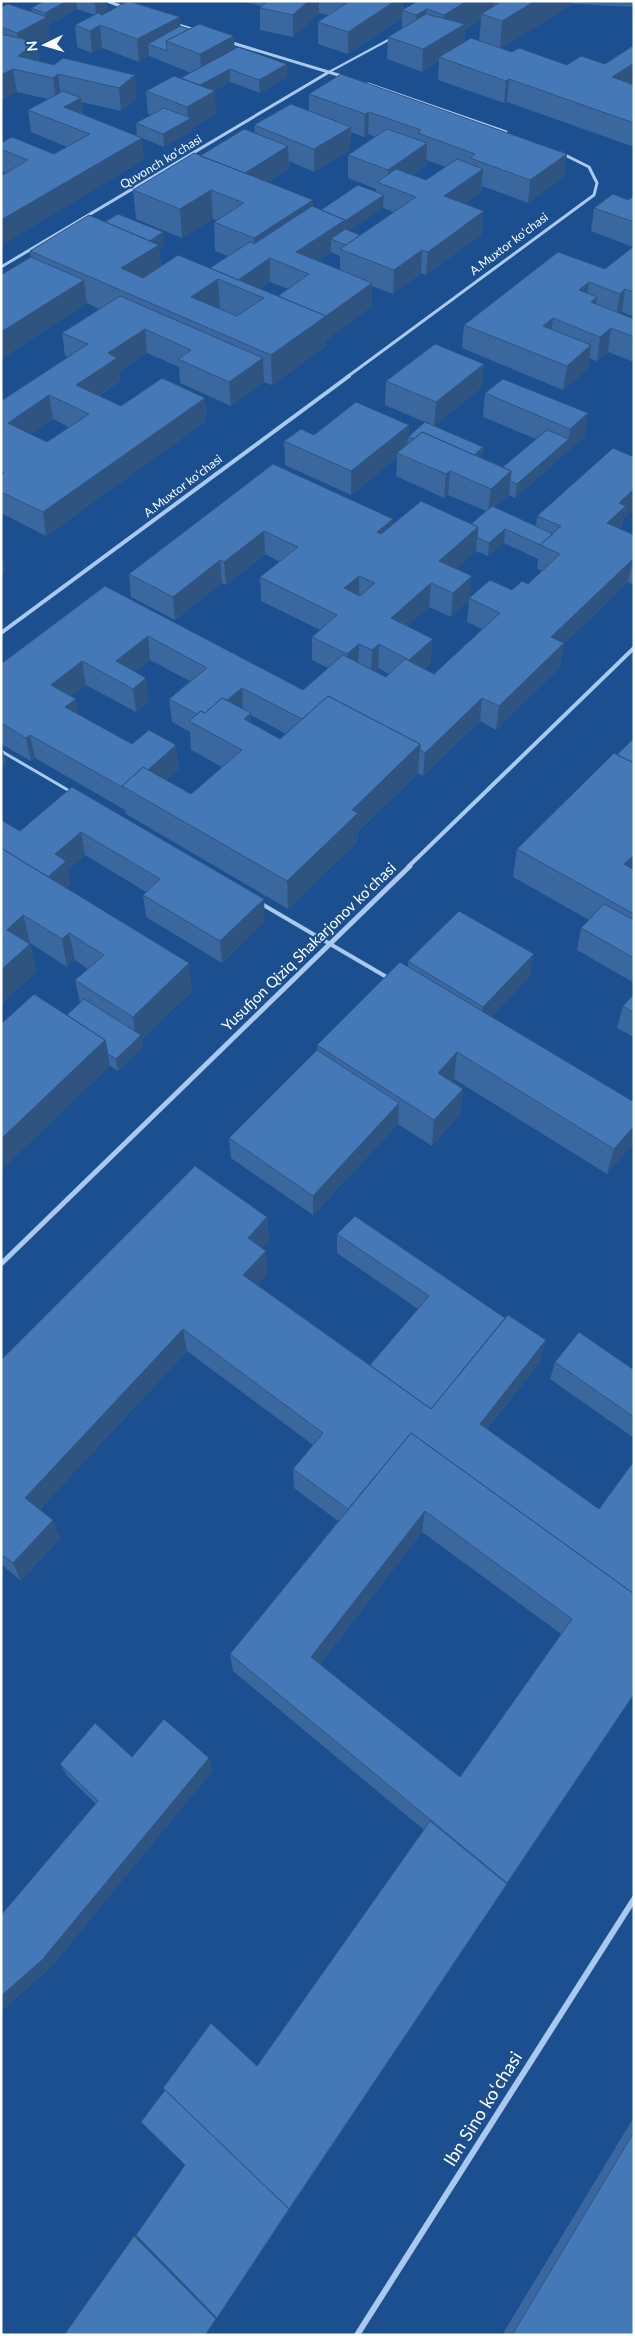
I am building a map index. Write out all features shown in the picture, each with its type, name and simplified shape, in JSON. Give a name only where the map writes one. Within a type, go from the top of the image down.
[{"type":"street","points":[[107,1],[135,10]]},
{"type":"street","points":[[171,23],[199,32]]},
{"type":"street","points":[[227,41],[291,62],[347,77]]},
{"type":"street","name":"Quvonch koʻchasi","points":[[1,267],[329,72]]},
{"type":"street","points":[[366,83],[421,100],[512,134]]},
{"type":"street","name":"A.Muxtor koʻchasi","points":[[1,633],[594,194],[597,184],[589,166],[557,152]]},
{"type":"street","name":"Yusufjon Qiziq Shakarjonov koʻchasi","points":[[1,1264],[634,648]]},
{"type":"street","name":"Ibn Sino koʻchasi","points":[[357,2335],[634,1899]]},
{"type":"lane","points":[[329,72],[399,34]]},
{"type":"lane","points":[[1,751],[77,796]]},
{"type":"lane","points":[[254,899],[398,984]]},
{"type":"building","points":[[44,1],[67,1],[45,13],[31,8]]},
{"type":"building","points":[[128,1],[180,17],[137,39],[100,25],[90,31],[75,25],[98,13],[102,15]]},
{"type":"building","points":[[268,1],[308,1],[293,15],[260,8]]},
{"type":"building","points":[[350,1],[395,1],[348,32],[318,22]]},
{"type":"building","points":[[418,1],[467,1],[444,15],[427,9],[416,15],[402,10]]},
{"type":"building","points":[[502,1],[535,1],[502,21],[481,14]]},
{"type":"building","points":[[8,4],[47,17],[17,33],[1,27],[1,7]]},
{"type":"building","points":[[426,14],[465,24],[423,49],[388,37]]},
{"type":"building","points":[[199,24],[234,36],[200,54],[166,41]]},
{"type":"building","points":[[180,26],[189,29],[166,41],[167,51],[148,44]]},
{"type":"building","points":[[1,34],[36,42],[18,56],[54,65],[63,58],[135,75],[119,88],[58,74],[53,78],[13,69],[1,75]]},
{"type":"building","points":[[471,38],[512,52],[519,48],[567,65],[581,56],[605,64],[634,45],[634,63],[612,77],[634,85],[634,123],[509,79],[506,81],[439,57]]},
{"type":"building","points":[[238,47],[287,64],[259,80],[230,69],[200,85],[181,78]]},
{"type":"building","points":[[341,74],[567,154],[530,180],[470,158],[475,154],[418,133],[421,130],[369,112],[365,114],[309,94]]},
{"type":"building","points":[[174,76],[215,91],[187,107],[146,91]]},
{"type":"building","points":[[63,91],[81,98],[64,107],[142,138],[1,220],[1,176],[28,160],[1,149],[1,143],[12,137],[54,154],[90,134],[28,110]]},
{"type":"building","points":[[291,104],[351,127],[314,149],[254,125]]},
{"type":"building","points":[[164,108],[191,118],[163,134],[136,123]]},
{"type":"building","points":[[244,129],[288,146],[245,173],[200,156]]},
{"type":"building","points":[[387,129],[427,143],[388,170],[348,155]]},
{"type":"building","points":[[194,153],[313,200],[254,238],[214,222],[244,203],[211,190],[180,209],[133,190]]},
{"type":"building","points":[[457,159],[483,169],[444,196],[484,211],[428,252],[422,250],[394,270],[340,249],[416,197],[377,182],[396,169],[426,180]]},
{"type":"building","points":[[358,185],[384,195],[345,221],[321,210]]},
{"type":"building","points":[[613,194],[628,200],[634,196],[634,222],[594,208]]},
{"type":"building","points":[[312,206],[345,220],[296,252],[372,283],[326,316],[278,296],[309,274],[270,258],[238,280],[210,268],[250,242],[254,244]]},
{"type":"building","points":[[118,214],[163,232],[150,241],[105,222]]},
{"type":"building","points":[[89,215],[159,245],[121,268],[143,278],[178,255],[326,316],[271,355],[30,251]],"holes":[[[218,279],[264,298],[237,316],[191,297]]]},
{"type":"building","points":[[345,229],[360,235],[346,245],[331,239]]},
{"type":"building","points":[[634,246],[634,292],[625,289],[620,294],[589,282],[579,290],[597,297],[591,302],[634,319],[634,337],[611,328],[600,337],[553,318],[543,326],[591,345],[567,366],[464,325],[558,252],[605,269]]},
{"type":"building","points":[[31,257],[84,280],[1,332],[1,275]]},
{"type":"building","points":[[120,296],[263,358],[229,382],[178,359],[191,350],[145,329],[108,353],[117,358],[76,385],[121,406],[162,378],[205,398],[43,512],[1,492],[1,475],[4,473],[1,471],[1,401],[88,344],[62,333]],"holes":[[[49,395],[89,414],[47,442],[8,423]]]},
{"type":"building","points":[[435,344],[484,364],[436,402],[386,381]]},
{"type":"building","points":[[503,379],[588,413],[570,429],[485,393]]},
{"type":"building","points":[[356,402],[409,425],[351,471],[284,441],[301,429],[314,435]]},
{"type":"building","points":[[425,422],[483,447],[474,455],[422,432],[414,439],[408,437]]},
{"type":"building","points":[[547,430],[569,439],[517,484],[510,481],[511,471],[503,467]]},
{"type":"building","points":[[422,432],[511,471],[491,489],[450,471],[446,474],[397,453]]},
{"type":"building","points":[[613,448],[634,457],[634,489],[619,503],[626,506],[607,523],[634,535],[634,559],[551,637],[564,643],[499,706],[482,698],[425,753],[420,750],[420,744],[328,696],[302,719],[242,688],[227,700],[222,698],[205,713],[201,711],[197,714],[169,699],[207,668],[148,636],[116,661],[146,678],[133,689],[82,661],[51,685],[76,699],[65,707],[132,744],[149,730],[176,745],[148,770],[143,767],[122,787],[30,735],[26,738],[1,723],[1,664],[105,586],[303,690],[343,655],[386,677],[405,659],[434,674],[500,613],[469,598],[490,580],[512,590],[522,581],[528,584],[560,554],[540,545],[561,526],[537,516]]},
{"type":"building","points":[[273,464],[393,519],[377,532],[381,534],[421,501],[478,527],[439,561],[472,576],[453,593],[431,583],[391,618],[433,639],[409,660],[379,644],[372,650],[359,644],[347,654],[312,637],[337,615],[260,577],[298,547],[264,531],[224,562],[220,560],[173,597],[129,574]],"holes":[[[359,576],[375,583],[360,596],[344,588]]]},
{"type":"building","points":[[492,506],[553,534],[540,545],[505,529],[489,543],[477,537],[478,527],[471,524]]},
{"type":"building","points":[[328,696],[420,744],[352,810],[358,813],[287,881],[122,786],[143,767],[191,794],[242,750],[189,721],[201,711],[205,713],[222,698],[251,713],[244,719],[280,739]]},
{"type":"building","points":[[634,738],[634,763],[617,755]]},
{"type":"building","points":[[614,753],[634,763],[634,855],[624,864],[634,870],[634,914],[517,849]]},
{"type":"building","points":[[72,787],[264,899],[220,941],[143,895],[160,879],[81,832],[55,854],[66,861],[48,877],[1,848],[1,820],[20,831]]},
{"type":"building","points":[[1,848],[189,963],[133,1017],[75,980],[104,955],[69,933],[62,939],[23,915],[7,930],[30,944],[1,970]]},
{"type":"building","points":[[604,904],[634,920],[634,958],[581,928]]},
{"type":"building","points":[[459,911],[534,954],[483,1007],[408,961]]},
{"type":"building","points":[[400,962],[634,1102],[634,1126],[614,1149],[457,1052],[438,1073],[463,1089],[434,1120],[317,1045]]},
{"type":"building","points":[[34,994],[105,1040],[1,1139],[1,1024]]},
{"type":"building","points":[[634,994],[634,1013],[623,1006]]},
{"type":"building","points":[[84,999],[141,1035],[116,1059],[108,1054],[105,1040],[67,1015]]},
{"type":"building","points":[[317,1050],[399,1103],[313,1196],[229,1138]]},
{"type":"building","points":[[195,1166],[267,1217],[248,1238],[266,1251],[243,1275],[431,1409],[508,1315],[546,1340],[480,1424],[599,1509],[634,1461],[634,1594],[411,1433],[348,1509],[293,1469],[323,1433],[183,1329],[25,1498],[53,1520],[13,1563],[1,1554],[1,1360]]},
{"type":"building","points":[[355,1216],[505,1318],[431,1409],[370,1365],[429,1296],[337,1234]]},
{"type":"building","points":[[579,1332],[634,1370],[634,1417],[555,1362]]},
{"type":"building","points":[[411,1433],[634,1594],[634,1694],[507,1883],[230,1654]],"holes":[[[425,1511],[572,1619],[460,1777],[311,1657]]]},
{"type":"building","points":[[164,1719],[209,1758],[42,1960],[1,1996],[1,1915],[98,1801],[60,1764],[95,1723],[132,1757]]},
{"type":"building","points":[[430,1821],[507,1884],[289,2209],[163,2088],[211,2023],[257,2066]]},
{"type":"building","points":[[165,2090],[289,2209],[217,2318],[136,2235],[185,2165],[141,2122]]},
{"type":"building","points":[[634,2132],[634,2335],[512,2335]]},
{"type":"building","points":[[134,2236],[216,2319],[205,2335],[64,2335]]}]
